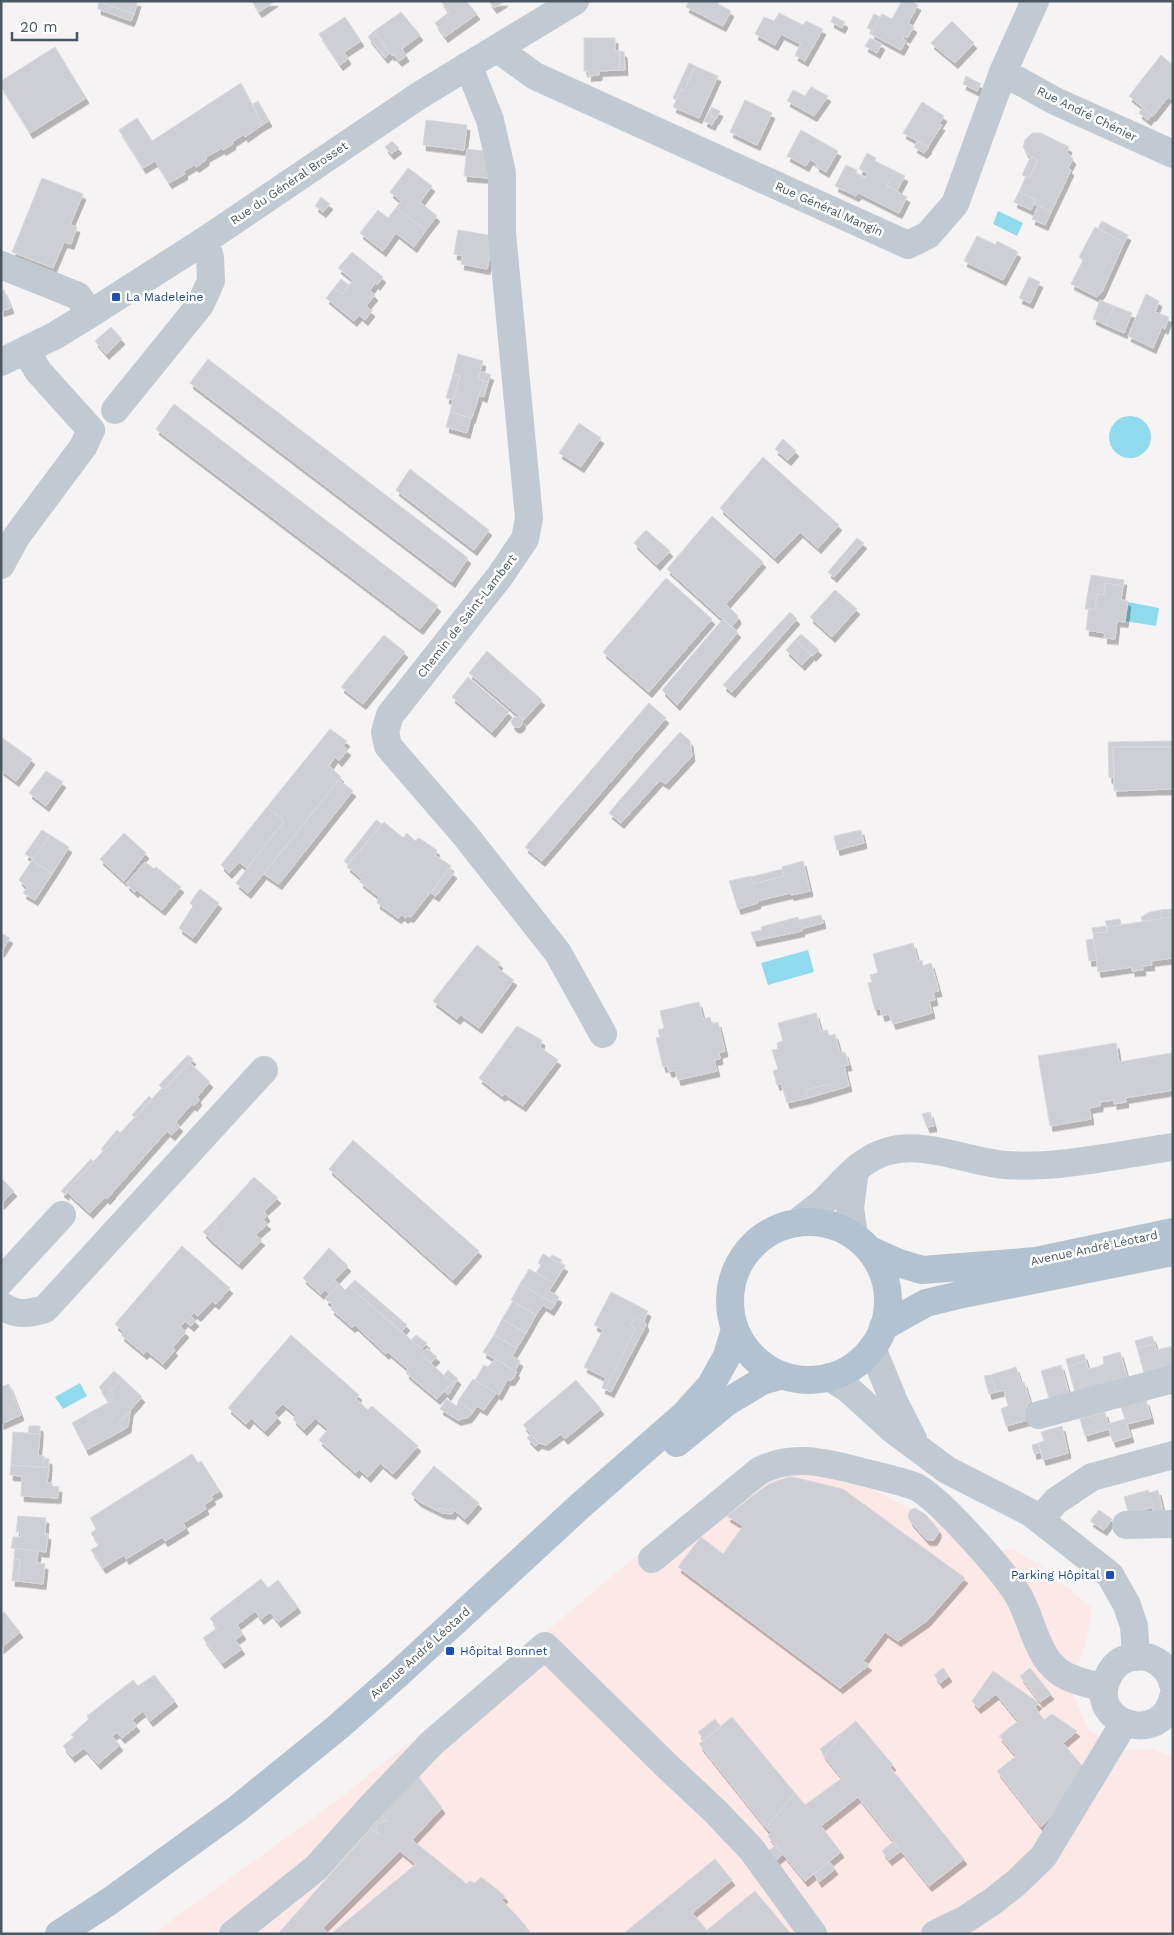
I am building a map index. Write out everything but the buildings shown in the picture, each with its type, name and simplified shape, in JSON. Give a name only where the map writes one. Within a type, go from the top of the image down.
[{"type":"main road","points":[[797,1223],[826,1224],[841,1228],[862,1243],[881,1267],[887,1287],[888,1307],[878,1338],[860,1361],[829,1377],[805,1379],[782,1375],[767,1368],[754,1357],[743,1344],[735,1329],[731,1312],[730,1294],[734,1277],[741,1261],[751,1247],[765,1235],[780,1227],[797,1223]]},
{"type":"main road","name":"Avenue André Léotard","points":[[862,1243],[899,1263],[922,1270],[1036,1261],[1173,1232]]},
{"type":"main road","name":"Avenue André Léotard","points":[[878,1338],[926,1303],[1173,1252]]},
{"type":"main road","name":"Avenue André Léotard","points":[[59,1934],[110,1901],[237,1809],[338,1727],[398,1674],[580,1506],[684,1415],[711,1385],[727,1356],[735,1329]]},
{"type":"main road","name":"Avenue André Léotard","points":[[87,1934],[249,1820],[338,1749],[450,1651],[594,1516],[695,1427],[728,1402],[762,1381],[782,1375]]},
{"type":"street","name":"Rue du Général Brosset","points":[[1,362],[56,335],[90,314],[204,241],[420,95],[576,1]]},
{"type":"street","name":"Rue Général Mangin","points":[[500,47],[506,55],[536,76],[908,245],[928,235],[955,204],[1003,72],[1035,1]]},
{"type":"street","name":"Chemin de Saint-Lambert","points":[[466,66],[472,75],[490,120],[502,173],[502,233],[529,518],[525,539],[515,554],[500,576],[390,715],[385,732],[388,746],[464,835],[558,953],[603,1034]]},
{"type":"street","name":"Rue André Chénier","points":[[1003,72],[1055,100],[1173,154]]},
{"type":"street","points":[[116,410],[200,305],[211,281],[210,257],[204,241]]},
{"type":"street","points":[[1,265],[78,296],[90,314]]},
{"type":"street","points":[[1,565],[16,537],[82,447],[91,430],[38,371],[26,350]]},
{"type":"street","points":[[1,1305],[6,1309],[24,1314],[45,1308],[264,1070]]},
{"type":"street","points":[[797,1223],[870,1158],[890,1150],[920,1149],[1006,1165],[1049,1165],[1173,1147]]},
{"type":"street","points":[[855,1170],[850,1208],[862,1243]]},
{"type":"street","points":[[1,1281],[62,1215]]},
{"type":"street","points":[[878,1338],[895,1404],[920,1451]]},
{"type":"street","points":[[829,1377],[847,1388],[892,1429],[920,1451],[947,1470],[1031,1513],[1110,1575],[1127,1605],[1134,1626],[1136,1657]]},
{"type":"street","points":[[1039,1415],[1173,1379]]},
{"type":"street","points":[[1040,1519],[1056,1501],[1092,1477],[1173,1456]]},
{"type":"street","points":[[652,1559],[759,1471],[789,1460],[808,1460],[838,1466],[915,1486],[941,1507],[1000,1570],[1018,1596],[1041,1650],[1051,1665],[1067,1676],[1104,1688]]},
{"type":"street","points":[[1126,1525],[1173,1524]]},
{"type":"street","points":[[233,1934],[316,1868],[433,1742],[545,1646],[722,1818],[752,1850],[813,1934]]},
{"type":"street","points":[[1171,1711],[1158,1721],[1148,1725],[1136,1726],[1124,1723],[1114,1716],[1107,1707],[1104,1688],[1110,1672],[1118,1664],[1128,1658],[1136,1657],[1150,1658],[1160,1664],[1168,1672],[1173,1684]]},
{"type":"street","points":[[935,1934],[965,1926],[1043,1858],[1124,1723]]},
{"type":"shaded area","points":[[759,1459],[871,1489],[951,1528],[976,1555],[1012,1549],[1041,1566],[1092,1608],[1087,1637],[1071,1690],[1089,1731],[1126,1750],[1152,1749],[1173,1756],[1173,1934],[153,1934],[334,1803],[522,1652],[703,1500]]},
{"type":"water","points":[[998,211],[1023,223],[1017,236],[993,224]]},
{"type":"water","points":[[1134,416],[1142,419],[1148,425],[1151,437],[1148,449],[1142,455],[1126,458],[1118,455],[1112,449],[1109,433],[1112,425],[1118,419]]},
{"type":"water","points":[[1128,602],[1159,608],[1156,626],[1124,621]]},
{"type":"water","points":[[808,950],[814,972],[768,985],[761,963]]},
{"type":"water","points":[[80,1383],[87,1396],[63,1409],[55,1397]]},
{"type":"place","name":"La Madeleine","points":[[116,297]]},
{"type":"place","name":"Parking Hôpital","points":[[1110,1575]]},
{"type":"place","name":"Hôpital Bonnet","points":[[450,1651]]}]
